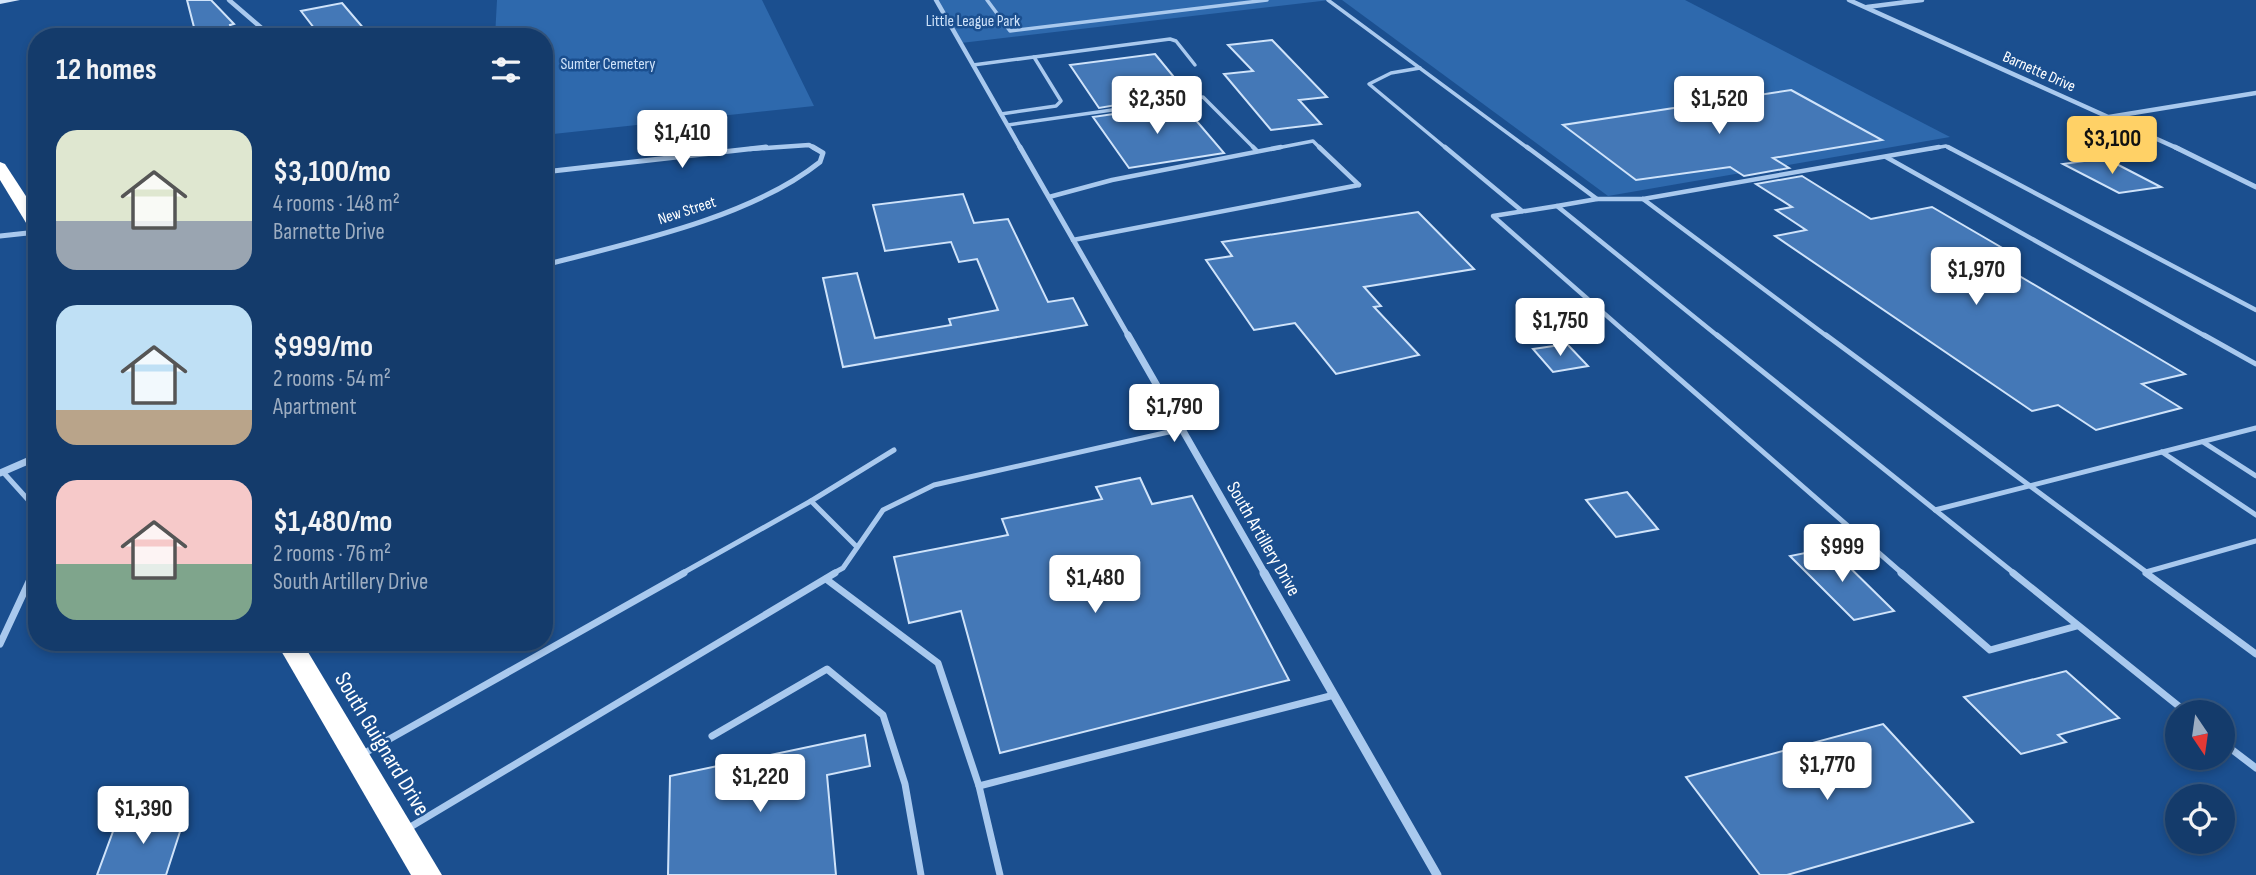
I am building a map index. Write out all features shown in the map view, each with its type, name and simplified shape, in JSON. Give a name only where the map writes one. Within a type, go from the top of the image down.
[{"type":"highway","points":[[0,167],[28,214]]},
{"type":"highway","name":"South Guignard Drive","points":[[294,651],[427,875]]},
{"type":"street","points":[[0,2],[16,0]]},
{"type":"street","points":[[229,0],[262,28]]},
{"type":"street","name":"South Artillery Drive","points":[[936,0],[1437,875]]},
{"type":"street","name":"Barnette Drive","points":[[1849,0],[2109,117],[2256,187]]},
{"type":"street","points":[[1866,8],[1922,0]]},
{"type":"street","points":[[2109,117],[2256,93]]},
{"type":"street","name":"New Street","points":[[553,171],[776,146],[809,145],[823,153],[820,162],[810,170],[736,209],[667,233],[553,263]]},
{"type":"street","points":[[0,236],[28,231]]},
{"type":"street","points":[[1,472],[28,461]]},
{"type":"lane","points":[[987,0],[1010,31],[1267,0]]},
{"type":"lane","points":[[1328,0],[1597,199]]},
{"type":"lane","points":[[973,65],[1170,39],[1176,41],[1195,65]]},
{"type":"lane","points":[[1001,114],[1056,106],[1061,101],[1034,57]]},
{"type":"lane","points":[[1420,68],[1391,73],[1370,84],[1522,211]]},
{"type":"lane","points":[[1008,125],[1203,97],[1257,151]]},
{"type":"lane","points":[[1049,197],[1112,180],[1313,141],[1359,185],[1073,240]]},
{"type":"lane","points":[[2077,626],[1990,650],[1493,216],[1597,199],[1643,200],[1946,146],[2256,310]]},
{"type":"lane","points":[[1886,157],[2256,365]]},
{"type":"lane","points":[[1643,200],[2256,654]]},
{"type":"lane","points":[[1557,206],[2171,700]]},
{"type":"lane","points":[[1935,510],[2256,428]]},
{"type":"lane","points":[[402,833],[843,568],[883,510],[934,485],[1182,429]]},
{"type":"lane","points":[[2203,442],[2256,475]]},
{"type":"lane","points":[[553,647],[811,501],[894,450]]},
{"type":"lane","points":[[2162,452],[2256,515]]},
{"type":"lane","points":[[1,472],[28,500]]},
{"type":"lane","points":[[811,501],[857,547]]},
{"type":"lane","points":[[2146,572],[2256,541]]},
{"type":"lane","points":[[826,579],[938,663],[979,786],[1000,875]]},
{"type":"lane","points":[[0,643],[28,587]]},
{"type":"lane","points":[[358,757],[546,651]]},
{"type":"lane","points":[[712,736],[827,669],[883,715],[905,784],[921,875]]},
{"type":"lane","points":[[979,786],[1334,695]]},
{"type":"lane","points":[[2235,752],[2256,768]]},
{"type":"green space","name":"Sumter Cemetery","points":[[497,0],[762,0],[814,106],[553,134],[553,28],[495,28]]},
{"type":"green space","name":"Little League Park","points":[[936,0],[1330,0],[961,43]]},
{"type":"green space","points":[[1342,0],[1685,0],[1950,137],[1608,196]]},
{"type":"building","points":[[187,0],[211,0],[234,24],[230,25],[231,28],[194,28]]},
{"type":"building","points":[[342,3],[363,28],[314,28],[301,11]]},
{"type":"building","points":[[1272,40],[1327,97],[1299,100],[1321,124],[1271,130],[1224,74],[1253,71],[1228,45]]},
{"type":"building","points":[[1155,54],[1187,93],[1099,108],[1070,65]]},
{"type":"building","points":[[1791,90],[1882,140],[1773,158],[1789,168],[1744,176],[1730,167],[1636,180],[1563,125]]},
{"type":"building","points":[[1182,104],[1224,153],[1129,168],[1093,117]]},
{"type":"building","points":[[2105,158],[2161,187],[2119,193],[2063,164]]},
{"type":"building","points":[[1802,176],[1871,219],[1932,207],[2011,253],[1989,258],[2185,374],[2142,384],[2181,408],[2096,430],[2058,405],[2032,411],[1775,236],[1806,230],[1776,210],[1792,207],[1756,184]]},
{"type":"building","points":[[963,194],[974,223],[1008,219],[1048,302],[1073,298],[1087,325],[843,367],[823,278],[857,273],[875,338],[951,325],[949,319],[998,310],[977,259],[959,262],[951,242],[885,251],[873,205]]},
{"type":"building","points":[[1418,212],[1474,269],[1364,287],[1381,306],[1374,307],[1419,355],[1336,374],[1295,323],[1254,330],[1206,260],[1232,256],[1222,242]]},
{"type":"building","points":[[1567,344],[1588,366],[1553,372],[1533,349]]},
{"type":"building","points":[[1140,478],[1152,504],[1192,496],[1289,680],[1000,753],[961,611],[909,623],[894,557],[1008,535],[1002,519],[1102,499],[1096,487]]},
{"type":"building","points":[[1627,492],[1658,529],[1616,537],[1586,500]]},
{"type":"building","points":[[1830,548],[1894,611],[1854,620],[1790,556]]},
{"type":"building","points":[[2066,671],[2119,718],[2058,735],[2066,742],[2021,754],[1964,697]]},
{"type":"building","points":[[1883,724],[1973,822],[1787,875],[1760,875],[1686,777]]},
{"type":"building","points":[[865,735],[870,766],[827,775],[836,875],[668,875],[670,776]]},
{"type":"building","points":[[187,810],[166,875],[97,875],[115,826]]}]
